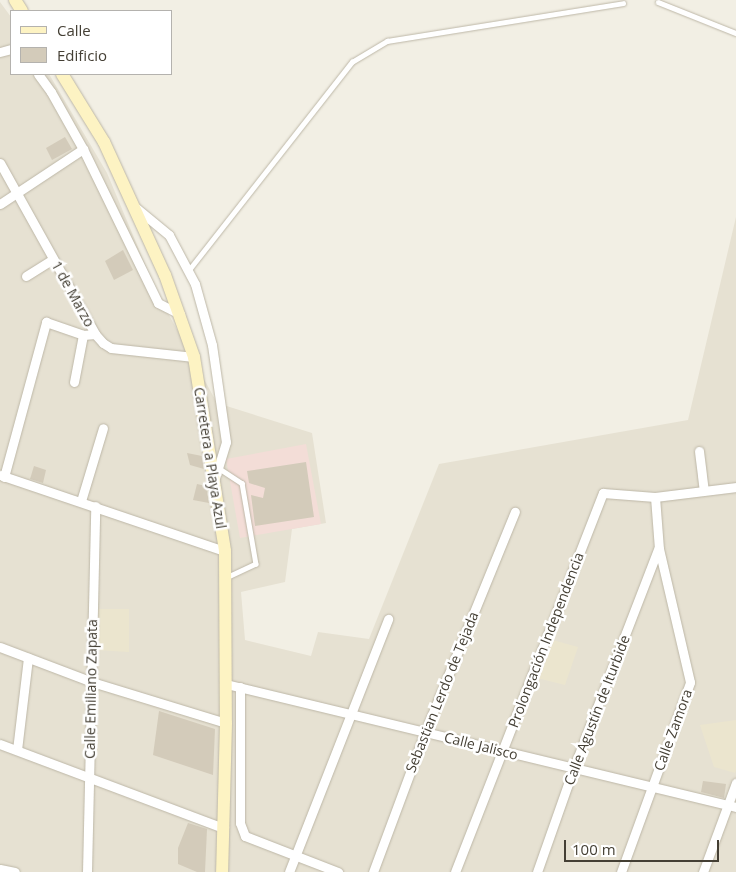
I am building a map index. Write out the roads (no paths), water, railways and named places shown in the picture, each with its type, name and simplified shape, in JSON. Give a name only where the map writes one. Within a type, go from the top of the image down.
[{"type":"main road","name":"Carretera a Playa Azul","points":[[63,75],[104,142],[180,314],[194,357],[215,466],[214,482],[225,551],[226,723],[222,872]]},
{"type":"street","points":[[39,75],[51,92],[83,149],[158,303],[180,314]]},
{"type":"street","points":[[0,204],[16,191],[83,149]]},
{"type":"street","name":"1 de Marzo","points":[[0,163],[95,334],[111,348],[194,357]]},
{"type":"street","points":[[133,205],[169,235],[195,284],[212,345],[226,442],[215,466]]},
{"type":"street","points":[[26,276],[53,259]]},
{"type":"street","points":[[95,334],[84,336],[46,322],[2,476],[225,551]]},
{"type":"street","points":[[74,382],[84,336]]},
{"type":"street","points":[[81,501],[103,428]]},
{"type":"street","points":[[699,451],[704,489]]},
{"type":"street","points":[[655,497],[704,489],[736,487]]},
{"type":"street","name":"Prolongación Independencia","points":[[455,872],[603,493],[655,497]]},
{"type":"street","name":"Calle Zamora","points":[[621,872],[690,682],[658,549],[655,497]]},
{"type":"street","name":"Calle Emiliano Zapata","points":[[88,872],[94,506]]},
{"type":"street","name":"Sebastian Lerdo de Tejada","points":[[373,872],[425,732],[515,512]]},
{"type":"street","name":"Calle Agustín de Iturbide","points":[[537,872],[574,767],[658,549]]},
{"type":"street","points":[[289,872],[388,619]]},
{"type":"street","points":[[0,647],[92,682],[226,723]]},
{"type":"street","points":[[17,750],[28,658]]},
{"type":"street","name":"Calle Jalisco","points":[[226,684],[732,806]]},
{"type":"street","points":[[240,687],[240,806],[245,836],[338,872]]},
{"type":"street","points":[[0,744],[224,828]]},
{"type":"street","points":[[703,872],[732,806],[736,783]]},
{"type":"street","points":[[0,868],[14,872]]},
{"type":"lane","points":[[658,2],[736,33]]},
{"type":"lane","points":[[188,271],[352,62],[387,41],[623,3]]},
{"type":"lane","points":[[215,466],[242,483],[256,564],[225,579]]}]
